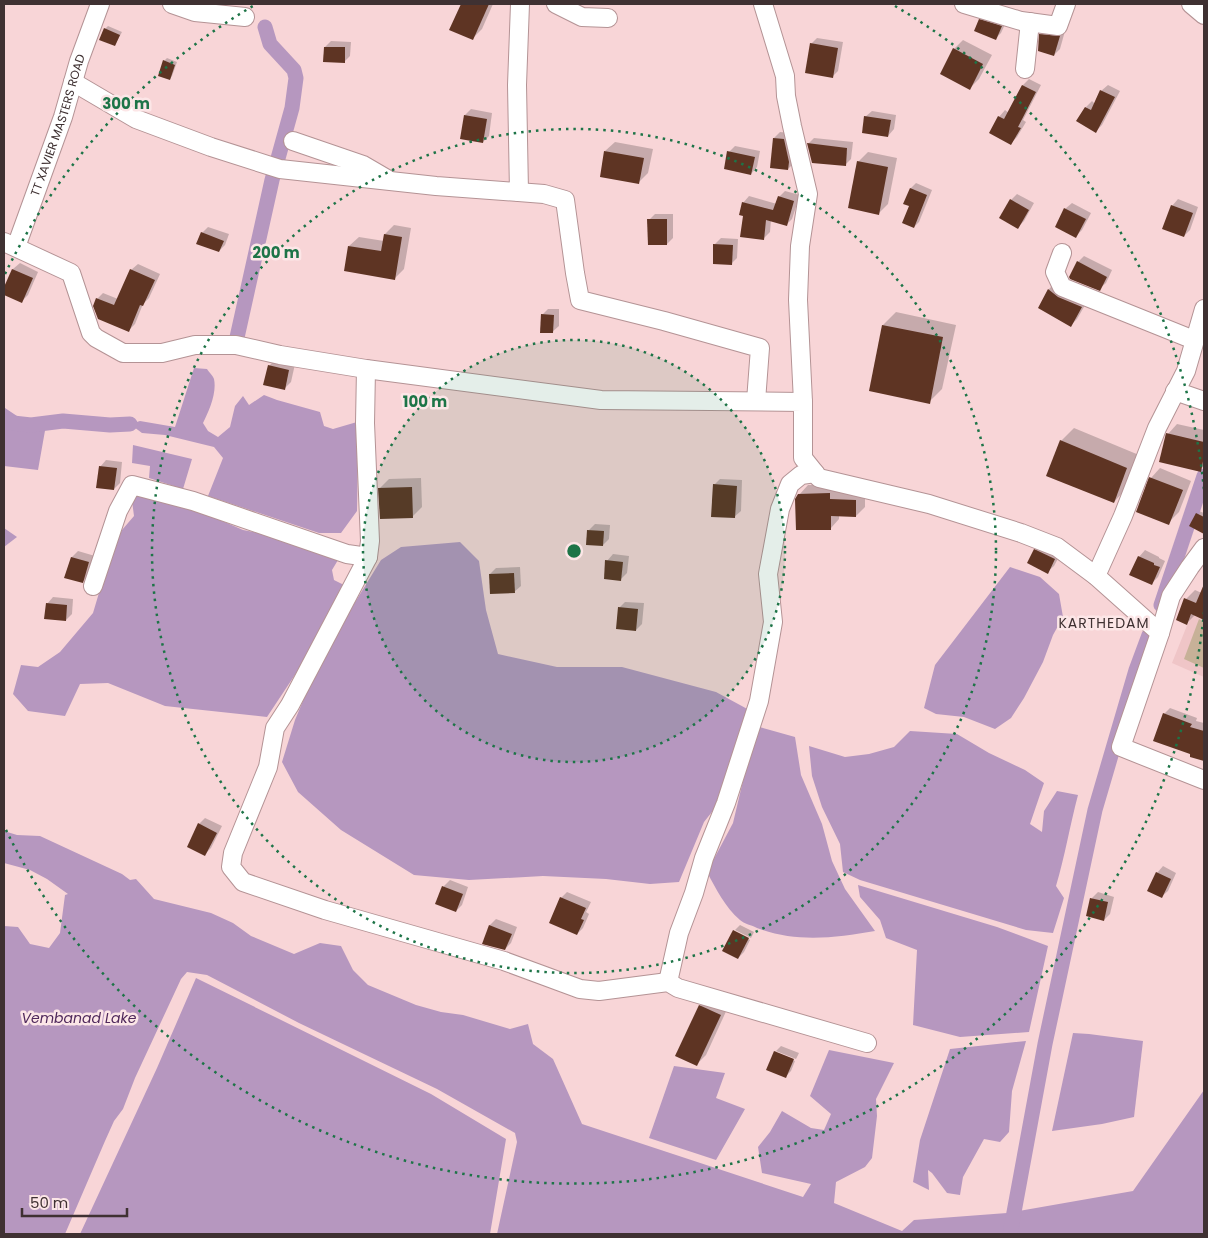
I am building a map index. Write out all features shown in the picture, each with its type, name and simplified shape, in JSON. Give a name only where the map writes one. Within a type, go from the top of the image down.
[{"type":"street","name":"TT XAVIER MASTERS ROAD","points":[[10,245],[63,116],[79,60],[100,4]]},
{"type":"street","points":[[172,4],[195,12],[245,17]]},
{"type":"street","points":[[520,4],[517,85],[520,192]]},
{"type":"street","points":[[556,4],[582,17],[608,18]]},
{"type":"street","points":[[763,4],[785,76],[786,96],[808,194],[800,246],[798,300],[803,402],[803,458],[819,478],[929,504],[1057,547],[1096,576],[1160,634]]},
{"type":"street","points":[[964,4],[1030,22],[1058,26],[1066,4]]},
{"type":"street","points":[[1191,4],[1204,15]]},
{"type":"street","points":[[1025,70],[1030,22]]},
{"type":"street","points":[[73,82],[136,118],[211,147],[274,167],[391,181],[544,194],[565,200],[580,300],[760,348],[756,402]]},
{"type":"street","points":[[293,140],[363,165],[391,181]]},
{"type":"street","points":[[10,245],[71,273],[91,333],[96,338],[123,353],[162,353],[194,345],[236,345],[280,355],[366,369],[601,400],[803,402]]},
{"type":"street","points":[[1062,252],[1055,272],[1062,287],[1194,340]]},
{"type":"street","points":[[1096,576],[1123,516],[1157,428],[1186,371],[1204,309]]},
{"type":"street","points":[[366,369],[365,423],[370,541],[368,557],[290,705],[275,728],[268,767],[233,854],[231,866],[244,882],[325,910],[504,961],[580,989],[599,991],[668,982],[678,988],[867,1043]]},
{"type":"street","points":[[1175,391],[1204,401]]},
{"type":"street","points":[[668,982],[679,933],[694,893],[704,858],[726,804],[760,701],[773,622],[768,574],[780,509],[790,484],[801,475],[814,473]]},
{"type":"street","points":[[93,586],[118,511],[132,486],[193,501],[347,554],[368,557]]},
{"type":"street","points":[[1204,548],[1171,596],[1160,634],[1121,747],[1204,780]]},
{"type":"shaded area","points":[[1198,598],[1204,601],[1204,677],[1172,663]]},
{"type":"shaded area","points":[[1199,619],[1204,622],[1204,668],[1184,659]]},
{"type":"water","points":[[194,368],[207,369],[214,379],[213,396],[203,423],[208,431],[218,437],[230,427],[235,406],[243,396],[249,405],[264,395],[320,412],[324,426],[333,429],[357,422],[357,511],[341,533],[319,533],[208,496],[223,458],[214,447],[165,435],[142,433],[130,424],[140,421],[175,427]]},
{"type":"water","points":[[4,403],[5,408],[23,420],[46,425],[38,470],[4,466]]},
{"type":"water","points":[[133,445],[192,459],[183,489],[149,478],[150,466],[132,463]]},
{"type":"water","points":[[138,492],[211,516],[243,530],[285,538],[341,555],[332,570],[334,580],[348,587],[324,631],[267,717],[165,706],[108,683],[80,684],[65,716],[28,711],[13,694],[21,665],[38,667],[60,652],[93,613],[110,556],[122,530],[134,516],[131,493]]},
{"type":"water","points":[[4,528],[17,537],[4,547]]},
{"type":"water","points":[[460,542],[479,561],[486,610],[498,654],[557,667],[622,667],[716,692],[751,711],[731,758],[715,808],[704,822],[679,882],[650,884],[606,879],[543,876],[469,880],[414,875],[341,830],[298,792],[282,762],[295,720],[310,684],[349,612],[381,560],[401,547]]},
{"type":"water","points":[[1010,567],[1040,577],[1059,594],[1063,617],[1053,635],[1043,662],[1024,698],[1011,718],[995,729],[964,717],[936,714],[924,708],[935,665]]},
{"type":"water","points":[[756,726],[795,737],[801,775],[822,824],[832,861],[845,889],[875,931],[816,938],[772,933],[742,921],[725,904],[717,891],[707,872],[733,823]]},
{"type":"water","points":[[910,731],[957,734],[989,753],[1025,770],[1044,783],[1030,824],[1042,832],[1044,811],[1057,791],[1078,795],[1056,886],[1064,898],[1053,933],[1026,930],[860,880],[843,872],[840,844],[822,807],[812,776],[809,746],[845,757],[869,754],[894,747]]},
{"type":"water","name":"Vembanad Lake","points":[[4,831],[17,835],[40,836],[122,874],[130,880],[136,879],[154,899],[211,913],[233,923],[251,936],[294,954],[320,943],[341,946],[353,970],[368,985],[416,1005],[441,1012],[463,1015],[510,1029],[528,1024],[533,1044],[553,1059],[582,1124],[803,1197],[811,1184],[762,1173],[758,1147],[770,1132],[782,1111],[811,1128],[824,1130],[831,1114],[810,1096],[829,1050],[894,1063],[876,1099],[877,1116],[872,1158],[865,1167],[836,1182],[834,1203],[902,1231],[914,1220],[1007,1213],[1133,1191],[1204,1090],[1204,1234],[497,1234],[517,1142],[515,1133],[437,1089],[299,1023],[207,975],[187,972],[181,979],[135,1078],[123,1109],[114,1121],[65,1234],[4,1234],[4,926],[18,927],[30,944],[49,948],[60,933],[65,895],[68,894],[30,870],[4,863]]},
{"type":"water","points":[[858,885],[997,927],[1048,946],[1029,1032],[960,1037],[913,1025],[917,950],[886,938],[880,920],[860,897]]},
{"type":"water","points":[[196,978],[431,1094],[506,1139],[490,1234],[80,1234],[157,1068]]},
{"type":"water","points":[[1073,1033],[1143,1041],[1134,1117],[1102,1124],[1052,1131]]},
{"type":"water","points":[[1026,1041],[1012,1091],[1009,1132],[1000,1142],[984,1139],[963,1177],[960,1195],[947,1193],[928,1170],[929,1190],[913,1182],[920,1140],[950,1049]]},
{"type":"water","points":[[674,1066],[725,1073],[716,1098],[745,1109],[716,1160],[649,1138]]},
{"type":"building","points":[[461,4],[489,4],[473,40],[449,30]]},
{"type":"building","points":[[979,19],[1002,26],[996,40],[974,31]]},
{"type":"building","points":[[104,28],[120,35],[115,46],[99,40]]},
{"type":"building","points":[[1039,34],[1060,36],[1054,56],[1038,51]]},
{"type":"building","points":[[810,43],[838,48],[833,78],[805,73]]},
{"type":"building","points":[[324,47],[345,47],[345,63],[323,62]]},
{"type":"building","points":[[953,48],[983,64],[970,90],[940,74]]},
{"type":"building","points":[[163,60],[175,65],[170,80],[158,76]]},
{"type":"building","points":[[1022,85],[1036,92],[1018,127],[1021,128],[1011,145],[989,133],[998,116],[1004,119]]},
{"type":"building","points":[[1100,90],[1115,97],[1096,133],[1076,121],[1085,107],[1091,110]]},
{"type":"building","points":[[464,115],[487,119],[483,143],[460,139]]},
{"type":"building","points":[[864,116],[891,120],[888,137],[862,133]]},
{"type":"building","points":[[773,138],[784,139],[789,162],[788,170],[770,168]]},
{"type":"building","points":[[807,143],[847,148],[846,166],[812,163]]},
{"type":"building","points":[[604,151],[644,158],[639,184],[600,177]]},
{"type":"building","points":[[727,151],[755,157],[751,175],[724,169]]},
{"type":"building","points":[[857,161],[888,167],[879,215],[848,208]]},
{"type":"building","points":[[910,188],[927,195],[914,228],[902,223],[909,206],[903,204]]},
{"type":"building","points":[[778,196],[794,201],[787,226],[766,220],[764,240],[740,237],[743,216],[739,215],[742,202],[773,210]]},
{"type":"building","points":[[1010,199],[1029,210],[1018,229],[999,218]]},
{"type":"building","points":[[1171,205],[1193,213],[1184,237],[1162,229]]},
{"type":"building","points":[[1064,208],[1086,219],[1076,238],[1055,227]]},
{"type":"building","points":[[647,219],[667,219],[667,245],[648,245]]},
{"type":"building","points":[[201,232],[224,241],[219,252],[196,244]]},
{"type":"building","points":[[384,234],[402,237],[395,280],[344,271],[348,246],[381,251]]},
{"type":"building","points":[[713,244],[733,245],[732,265],[713,264]]},
{"type":"building","points":[[1077,261],[1107,277],[1100,291],[1070,279],[1069,277]]},
{"type":"building","points":[[12,269],[33,278],[22,303],[4,295],[4,287]]},
{"type":"building","points":[[130,269],[155,280],[143,306],[140,305],[129,332],[98,319],[93,306],[96,298],[114,305]]},
{"type":"building","points":[[1048,289],[1058,297],[1082,307],[1071,327],[1038,308]]},
{"type":"building","points":[[541,314],[554,315],[553,333],[540,333]]},
{"type":"building","points":[[882,325],[943,337],[930,404],[869,391]]},
{"type":"building","points":[[268,365],[289,370],[285,390],[263,385]]},
{"type":"building","points":[[1166,433],[1204,442],[1201,472],[1159,462]]},
{"type":"building","points":[[1060,440],[1127,468],[1114,503],[1046,476]]},
{"type":"building","points":[[99,466],[117,468],[114,490],[96,488]]},
{"type":"building","points":[[1149,477],[1183,490],[1169,525],[1136,512]]},
{"type":"building","points":[[713,484],[737,486],[735,518],[711,517]]},
{"type":"building","points":[[412,487],[413,518],[380,519],[378,488]]},
{"type":"building","points":[[830,493],[830,499],[856,500],[856,517],[831,516],[831,530],[796,530],[795,499],[798,494]]},
{"type":"building","points":[[1196,513],[1204,517],[1204,534],[1189,526]]},
{"type":"building","points":[[587,530],[604,531],[603,546],[586,545]]},
{"type":"building","points":[[1034,549],[1055,559],[1048,574],[1027,563]]},
{"type":"building","points":[[1138,556],[1160,567],[1152,585],[1129,575]]},
{"type":"building","points":[[71,557],[89,562],[83,583],[64,578]]},
{"type":"building","points":[[605,560],[623,562],[621,581],[604,579]]},
{"type":"building","points":[[514,573],[515,593],[490,594],[489,574]]},
{"type":"building","points":[[1204,584],[1204,620],[1191,614],[1187,625],[1176,620],[1184,598],[1196,603]]},
{"type":"building","points":[[46,603],[67,605],[66,621],[44,619]]},
{"type":"building","points":[[618,607],[638,609],[636,631],[616,629]]},
{"type":"building","points":[[1163,713],[1192,724],[1190,727],[1204,731],[1204,761],[1153,741]]},
{"type":"building","points":[[198,823],[217,833],[205,856],[187,847]]},
{"type":"building","points":[[1156,872],[1171,879],[1162,898],[1147,891]]},
{"type":"building","points":[[442,886],[463,894],[456,912],[435,904]]},
{"type":"building","points":[[560,897],[586,908],[581,919],[584,920],[577,935],[549,923]]},
{"type":"building","points":[[1090,898],[1108,902],[1104,921],[1086,916]]},
{"type":"building","points":[[489,925],[512,934],[505,950],[482,944]]},
{"type":"building","points":[[733,930],[749,938],[738,959],[722,951]]},
{"type":"building","points":[[699,1005],[721,1015],[697,1066],[675,1056]]},
{"type":"building","points":[[774,1051],[794,1059],[786,1078],[766,1070]]},
{"type":"waterway","points":[[236,342],[272,180],[292,108],[296,78],[294,70],[270,44],[265,27]]},
{"type":"waterway","points":[[4,422],[31,425],[63,421],[110,425],[130,424]]},
{"type":"waterway","points":[[1161,605],[1204,476]]},
{"type":"waterway","points":[[1010,1234],[1045,1044],[1095,810],[1136,670],[1149,635]]},
{"type":"district","name":"KARTHEDAM","points":[[1104,623]]}]
